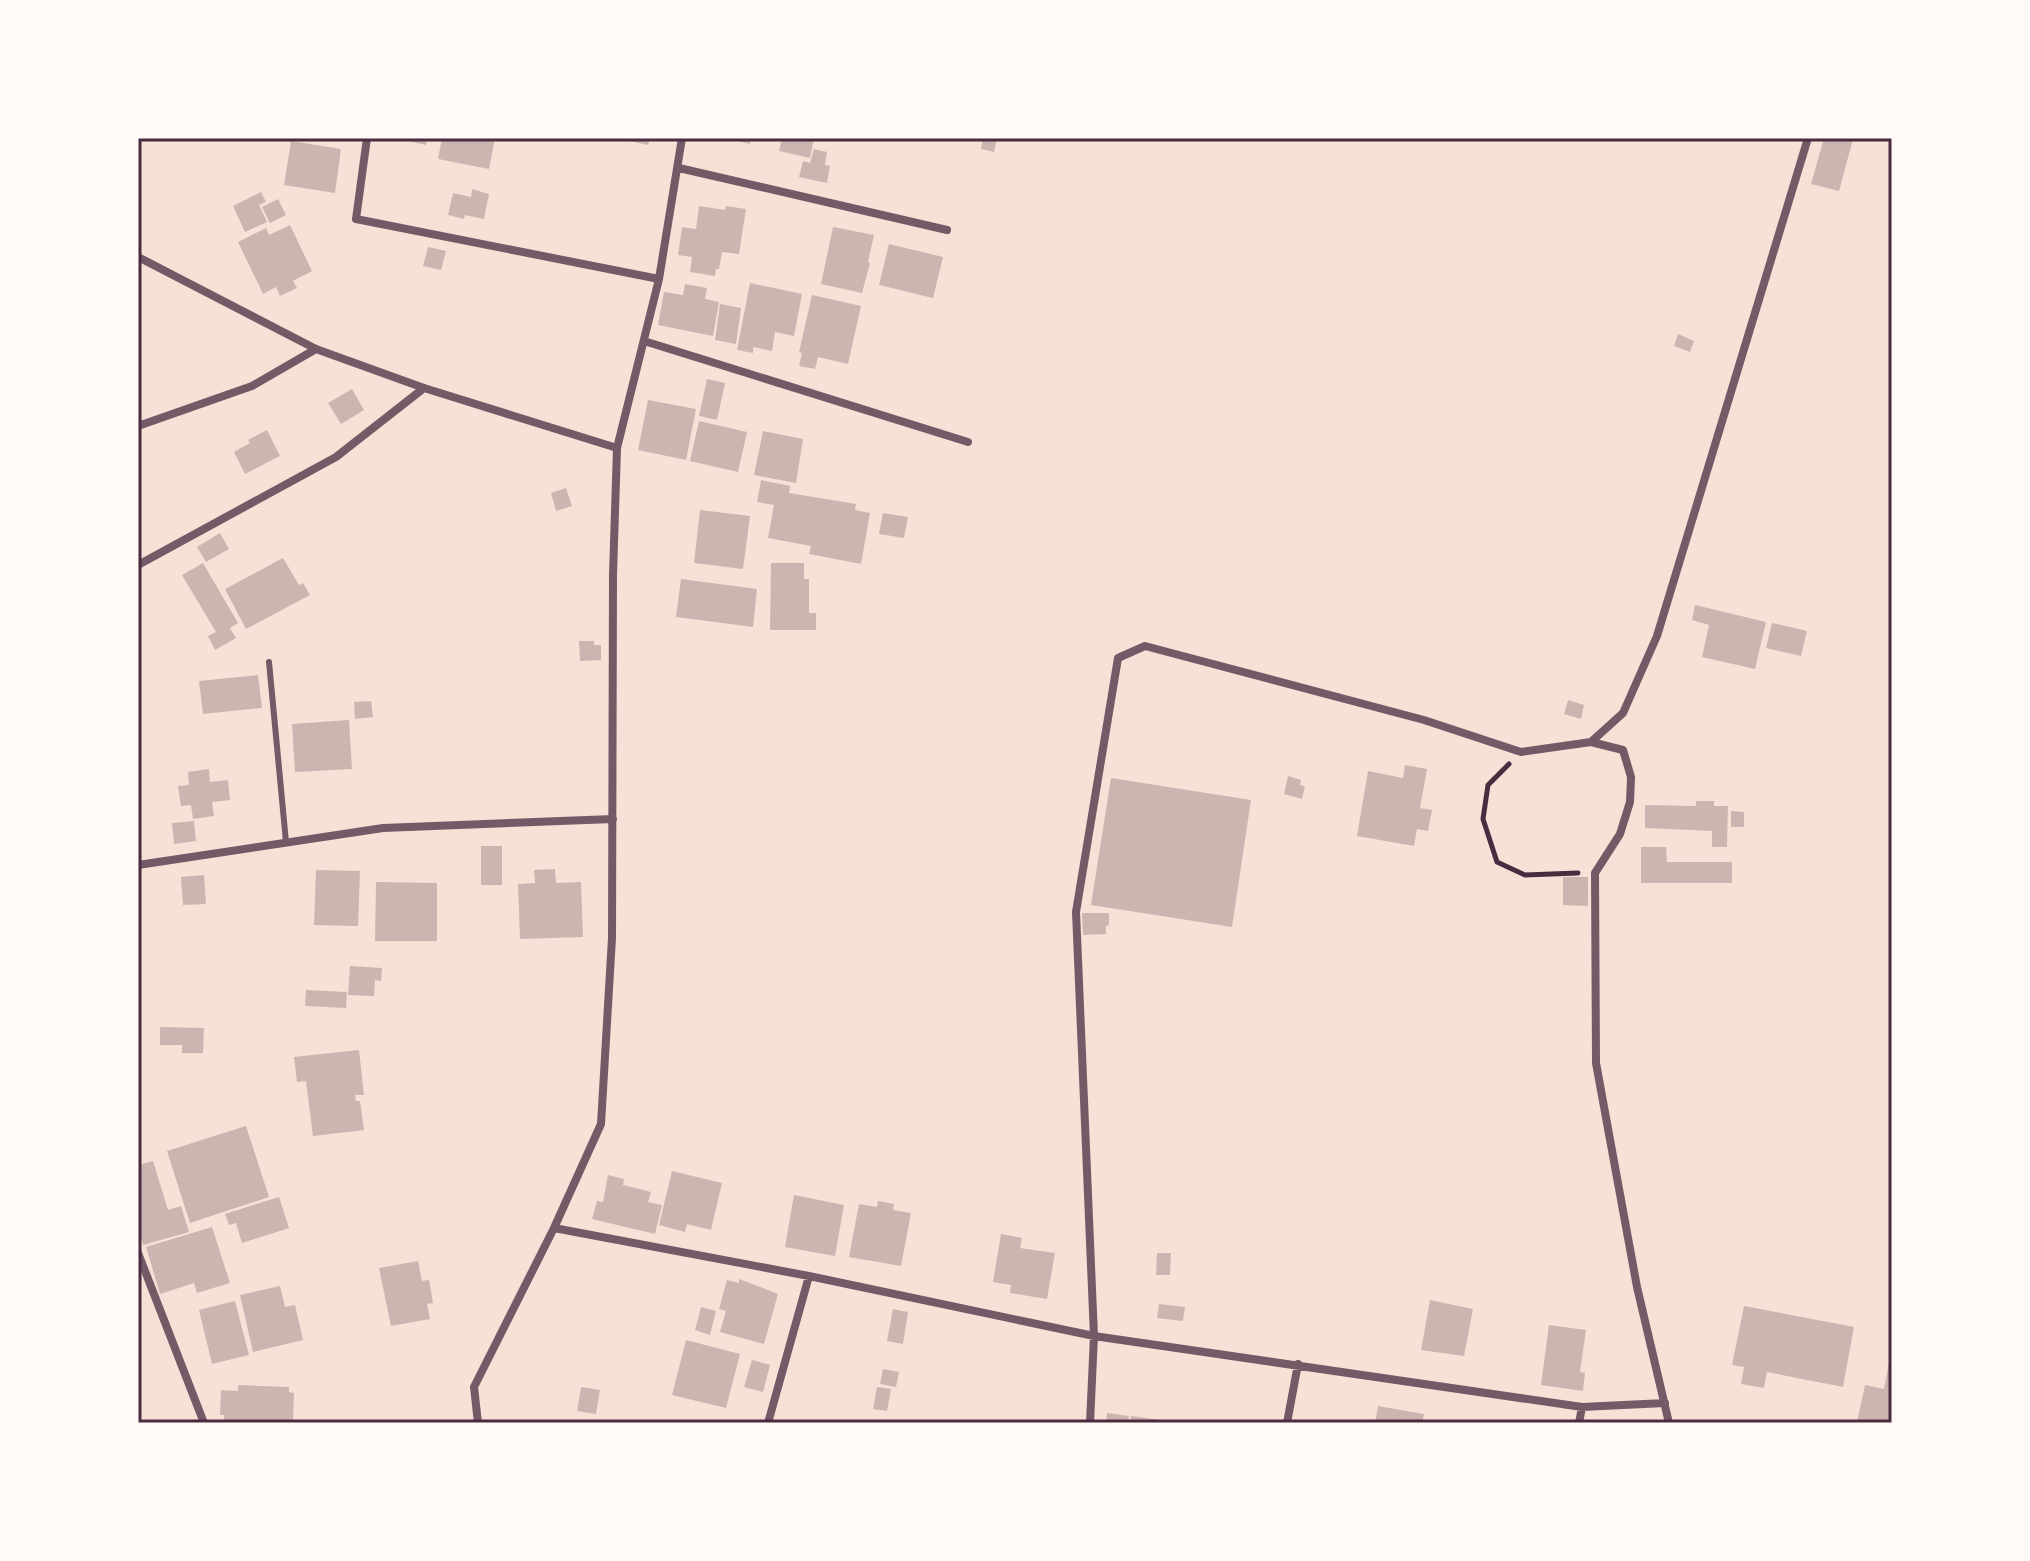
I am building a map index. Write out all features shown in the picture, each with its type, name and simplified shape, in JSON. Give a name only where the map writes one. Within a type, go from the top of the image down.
[{"type":"street","points":[[367,138],[356,219],[659,279]]},
{"type":"street","points":[[478,1423],[474,1387],[554,1228],[601,1124],[612,938],[613,575],[617,448],[659,279],[682,138]]},
{"type":"street","points":[[1591,742],[1623,713],[1657,636],[1808,138]]},
{"type":"street","points":[[679,168],[947,230]]},
{"type":"street","points":[[138,257],[316,349],[424,388],[617,448]]},
{"type":"street","points":[[644,341],[968,442]]},
{"type":"street","points":[[138,426],[252,386],[316,349]]},
{"type":"street","points":[[138,565],[336,457],[424,388]]},
{"type":"street","points":[[1090,1423],[1094,1336],[1076,912],[1118,658],[1145,646],[1424,720],[1521,752],[1591,742],[1623,750],[1631,777],[1630,802],[1620,834],[1595,873],[1596,1063],[1637,1287],[1669,1423]]},
{"type":"street","points":[[138,865],[383,828],[613,819]]},
{"type":"street","points":[[554,1228],[809,1276],[1094,1336],[1582,1407],[1665,1403]]},
{"type":"street","points":[[138,1253],[204,1423]]},
{"type":"street","points":[[768,1423],[809,1276]]},
{"type":"street","points":[[1287,1423],[1298,1364]]},
{"type":"street","points":[[1579,1423],[1582,1407]]},
{"type":"lane","points":[[269,662],[286,842]]},
{"type":"path","points":[[1521,752],[1488,785],[1483,819],[1497,862],[1525,875],[1595,873]]},
{"type":"building","points":[[394,138],[427,138],[426,145]]},
{"type":"building","points":[[442,138],[495,138],[489,169],[438,159]]},
{"type":"building","points":[[616,138],[650,138],[648,145]]},
{"type":"building","points":[[725,138],[751,138],[750,144]]},
{"type":"building","points":[[782,138],[814,138],[810,158],[779,151]]},
{"type":"building","points":[[983,138],[997,138],[994,152],[981,149]]},
{"type":"building","points":[[1824,138],[1853,139],[1839,191],[1811,184]]},
{"type":"building","points":[[291,141],[341,149],[335,193],[284,185]]},
{"type":"building","points":[[814,149],[827,152],[825,165],[830,166],[827,183],[799,177],[803,161],[810,163]]},
{"type":"building","points":[[472,189],[489,194],[484,219],[448,215],[453,193],[471,197]]},
{"type":"building","points":[[261,192],[266,202],[259,205],[267,222],[245,232],[233,206]]},
{"type":"building","points":[[278,199],[286,215],[270,223],[262,207]]},
{"type":"building","points":[[699,206],[746,209],[739,254],[722,252],[715,276],[690,272],[692,257],[678,255],[682,227],[696,229]]},
{"type":"building","points":[[290,225],[312,271],[293,281],[297,288],[280,296],[276,287],[263,294],[238,242],[266,228],[269,235]]},
{"type":"building","points":[[833,227],[874,235],[862,293],[821,284]]},
{"type":"building","points":[[889,244],[943,257],[933,298],[879,285]]},
{"type":"building","points":[[428,247],[446,251],[441,270],[423,266]]},
{"type":"building","points":[[750,283],[802,294],[794,336],[775,332],[772,351],[753,347],[753,353],[737,350]]},
{"type":"building","points":[[685,284],[707,288],[705,299],[719,302],[713,336],[658,325],[664,292],[683,295]]},
{"type":"building","points":[[812,295],[861,306],[848,364],[818,357],[815,369],[799,366],[802,353],[799,352]]},
{"type":"building","points":[[720,304],[741,308],[736,344],[715,340]]},
{"type":"building","points":[[1678,334],[1694,341],[1690,352],[1674,346]]},
{"type":"building","points":[[707,379],[725,383],[717,420],[699,416]]},
{"type":"building","points":[[352,389],[364,410],[341,424],[328,403]]},
{"type":"building","points":[[648,400],[696,409],[686,460],[638,450]]},
{"type":"building","points":[[699,421],[747,432],[738,472],[690,461]]},
{"type":"building","points":[[267,430],[280,456],[245,474],[234,452]]},
{"type":"building","points":[[763,431],[803,439],[796,483],[754,475]]},
{"type":"building","points":[[761,480],[790,486],[789,493],[856,504],[855,510],[870,513],[861,564],[809,554],[811,546],[768,538],[774,505],[757,502]]},
{"type":"building","points":[[566,488],[572,506],[556,511],[551,493]]},
{"type":"building","points":[[700,510],[750,516],[743,569],[694,563]]},
{"type":"building","points":[[883,513],[908,517],[904,538],[879,534]]},
{"type":"building","points":[[220,533],[229,549],[206,562],[197,547]]},
{"type":"building","points":[[283,558],[299,585],[303,583],[310,595],[246,629],[225,589]]},
{"type":"building","points":[[203,563],[238,623],[230,628],[236,638],[215,650],[208,636],[216,632],[182,575]]},
{"type":"building","points":[[771,563],[804,563],[804,579],[809,579],[809,613],[816,613],[816,630],[770,630]]},
{"type":"building","points":[[681,579],[757,589],[753,627],[676,617]]},
{"type":"building","points":[[1695,605],[1766,622],[1755,669],[1702,657],[1709,625],[1692,620]]},
{"type":"building","points":[[1772,623],[1807,631],[1801,656],[1766,648]]},
{"type":"building","points":[[579,641],[594,641],[594,645],[601,645],[601,660],[580,661]]},
{"type":"building","points":[[258,675],[262,708],[203,714],[199,681]]},
{"type":"building","points":[[1568,700],[1584,705],[1581,719],[1564,714]]},
{"type":"building","points":[[371,701],[373,717],[355,719],[354,702]]},
{"type":"building","points":[[349,720],[352,769],[295,772],[292,724]]},
{"type":"building","points":[[1405,765],[1427,769],[1420,808],[1432,810],[1428,831],[1417,829],[1414,846],[1357,836],[1368,771],[1403,778]]},
{"type":"building","points":[[209,769],[210,782],[228,780],[230,800],[212,802],[214,816],[193,819],[191,805],[181,806],[178,786],[189,785],[188,772]]},
{"type":"building","points":[[1288,776],[1301,780],[1300,785],[1305,786],[1302,799],[1284,794]]},
{"type":"building","points":[[1111,778],[1251,800],[1232,927],[1091,905]]},
{"type":"building","points":[[1696,801],[1714,801],[1714,806],[1728,806],[1727,847],[1712,847],[1712,831],[1645,828],[1645,805],[1696,806]]},
{"type":"building","points":[[1731,811],[1744,812],[1744,827],[1731,827]]},
{"type":"building","points":[[194,821],[196,841],[174,844],[172,823]]},
{"type":"building","points":[[481,846],[502,846],[502,885],[481,885]]},
{"type":"building","points":[[1641,847],[1666,847],[1667,862],[1732,862],[1732,883],[1641,883]]},
{"type":"building","points":[[555,869],[556,883],[581,882],[583,937],[520,939],[518,884],[535,883],[534,870]]},
{"type":"building","points":[[316,870],[360,871],[358,926],[314,925]]},
{"type":"building","points":[[204,875],[206,904],[183,905],[181,877]]},
{"type":"building","points":[[1563,877],[1588,877],[1588,906],[1563,905]]},
{"type":"building","points":[[376,882],[437,883],[437,941],[375,941]]},
{"type":"building","points":[[1082,913],[1109,913],[1106,934],[1083,935]]},
{"type":"building","points":[[350,966],[382,968],[381,981],[375,980],[374,996],[348,995]]},
{"type":"building","points":[[306,990],[347,992],[346,1008],[305,1006]]},
{"type":"building","points":[[160,1027],[204,1028],[203,1053],[182,1053],[182,1045],[160,1045]]},
{"type":"building","points":[[359,1050],[364,1095],[355,1095],[356,1101],[360,1101],[364,1130],[313,1136],[306,1081],[297,1082],[294,1057]]},
{"type":"building","points":[[246,1126],[269,1197],[190,1223],[167,1151]]},
{"type":"building","points":[[153,1161],[168,1210],[181,1206],[189,1232],[143,1245],[138,1228],[138,1165]]},
{"type":"building","points":[[672,1171],[722,1183],[711,1230],[687,1224],[685,1232],[659,1225]]},
{"type":"building","points":[[608,1175],[624,1179],[623,1185],[651,1192],[648,1202],[662,1205],[655,1234],[592,1219],[597,1201],[603,1202]]},
{"type":"building","points":[[794,1195],[844,1205],[835,1256],[785,1247]]},
{"type":"building","points":[[279,1197],[289,1228],[242,1243],[236,1223],[229,1225],[225,1214]]},
{"type":"building","points":[[878,1201],[894,1204],[893,1210],[911,1213],[901,1266],[849,1257],[859,1204],[877,1207]]},
{"type":"building","points":[[212,1227],[230,1283],[197,1293],[194,1283],[160,1294],[146,1247]]},
{"type":"building","points":[[1001,1234],[1022,1238],[1020,1248],[1055,1253],[1047,1299],[1010,1293],[1011,1285],[993,1282]]},
{"type":"building","points":[[1157,1253],[1171,1253],[1170,1275],[1156,1275]]},
{"type":"building","points":[[418,1261],[422,1281],[429,1280],[433,1303],[427,1304],[430,1319],[391,1326],[379,1268]]},
{"type":"building","points":[[739,1279],[778,1294],[764,1344],[720,1332],[726,1311],[719,1309],[727,1280],[739,1283]]},
{"type":"building","points":[[280,1286],[285,1307],[295,1305],[303,1340],[253,1352],[240,1295]]},
{"type":"building","points":[[1430,1300],[1473,1309],[1464,1356],[1421,1350]]},
{"type":"building","points":[[235,1301],[249,1355],[212,1364],[199,1310]]},
{"type":"building","points":[[1159,1304],[1185,1307],[1183,1321],[1157,1318]]},
{"type":"building","points":[[1744,1306],[1854,1327],[1843,1387],[1767,1372],[1764,1388],[1741,1384],[1744,1367],[1732,1365]]},
{"type":"building","points":[[701,1307],[716,1311],[710,1335],[695,1330]]},
{"type":"building","points":[[893,1309],[908,1312],[903,1344],[887,1341]]},
{"type":"building","points":[[1549,1325],[1586,1330],[1580,1372],[1585,1373],[1583,1391],[1541,1385]]},
{"type":"building","points":[[686,1340],[740,1354],[726,1408],[672,1395]]},
{"type":"building","points":[[1891,1352],[1892,1423],[1857,1422],[1865,1385],[1884,1389]]},
{"type":"building","points":[[752,1360],[770,1365],[763,1392],[744,1387]]},
{"type":"building","points":[[883,1369],[899,1372],[896,1387],[880,1384]]},
{"type":"building","points":[[238,1385],[289,1387],[289,1392],[294,1393],[293,1423],[224,1423],[224,1415],[220,1415],[221,1390],[238,1391]]},
{"type":"building","points":[[581,1387],[600,1390],[596,1414],[577,1411]]},
{"type":"building","points":[[877,1387],[891,1389],[887,1411],[873,1409]]},
{"type":"building","points":[[1378,1406],[1424,1414],[1422,1423],[1375,1423]]},
{"type":"building","points":[[1107,1413],[1129,1416],[1128,1423],[1106,1423]]},
{"type":"building","points":[[1131,1416],[1168,1421],[1168,1423],[1130,1423]]}]
